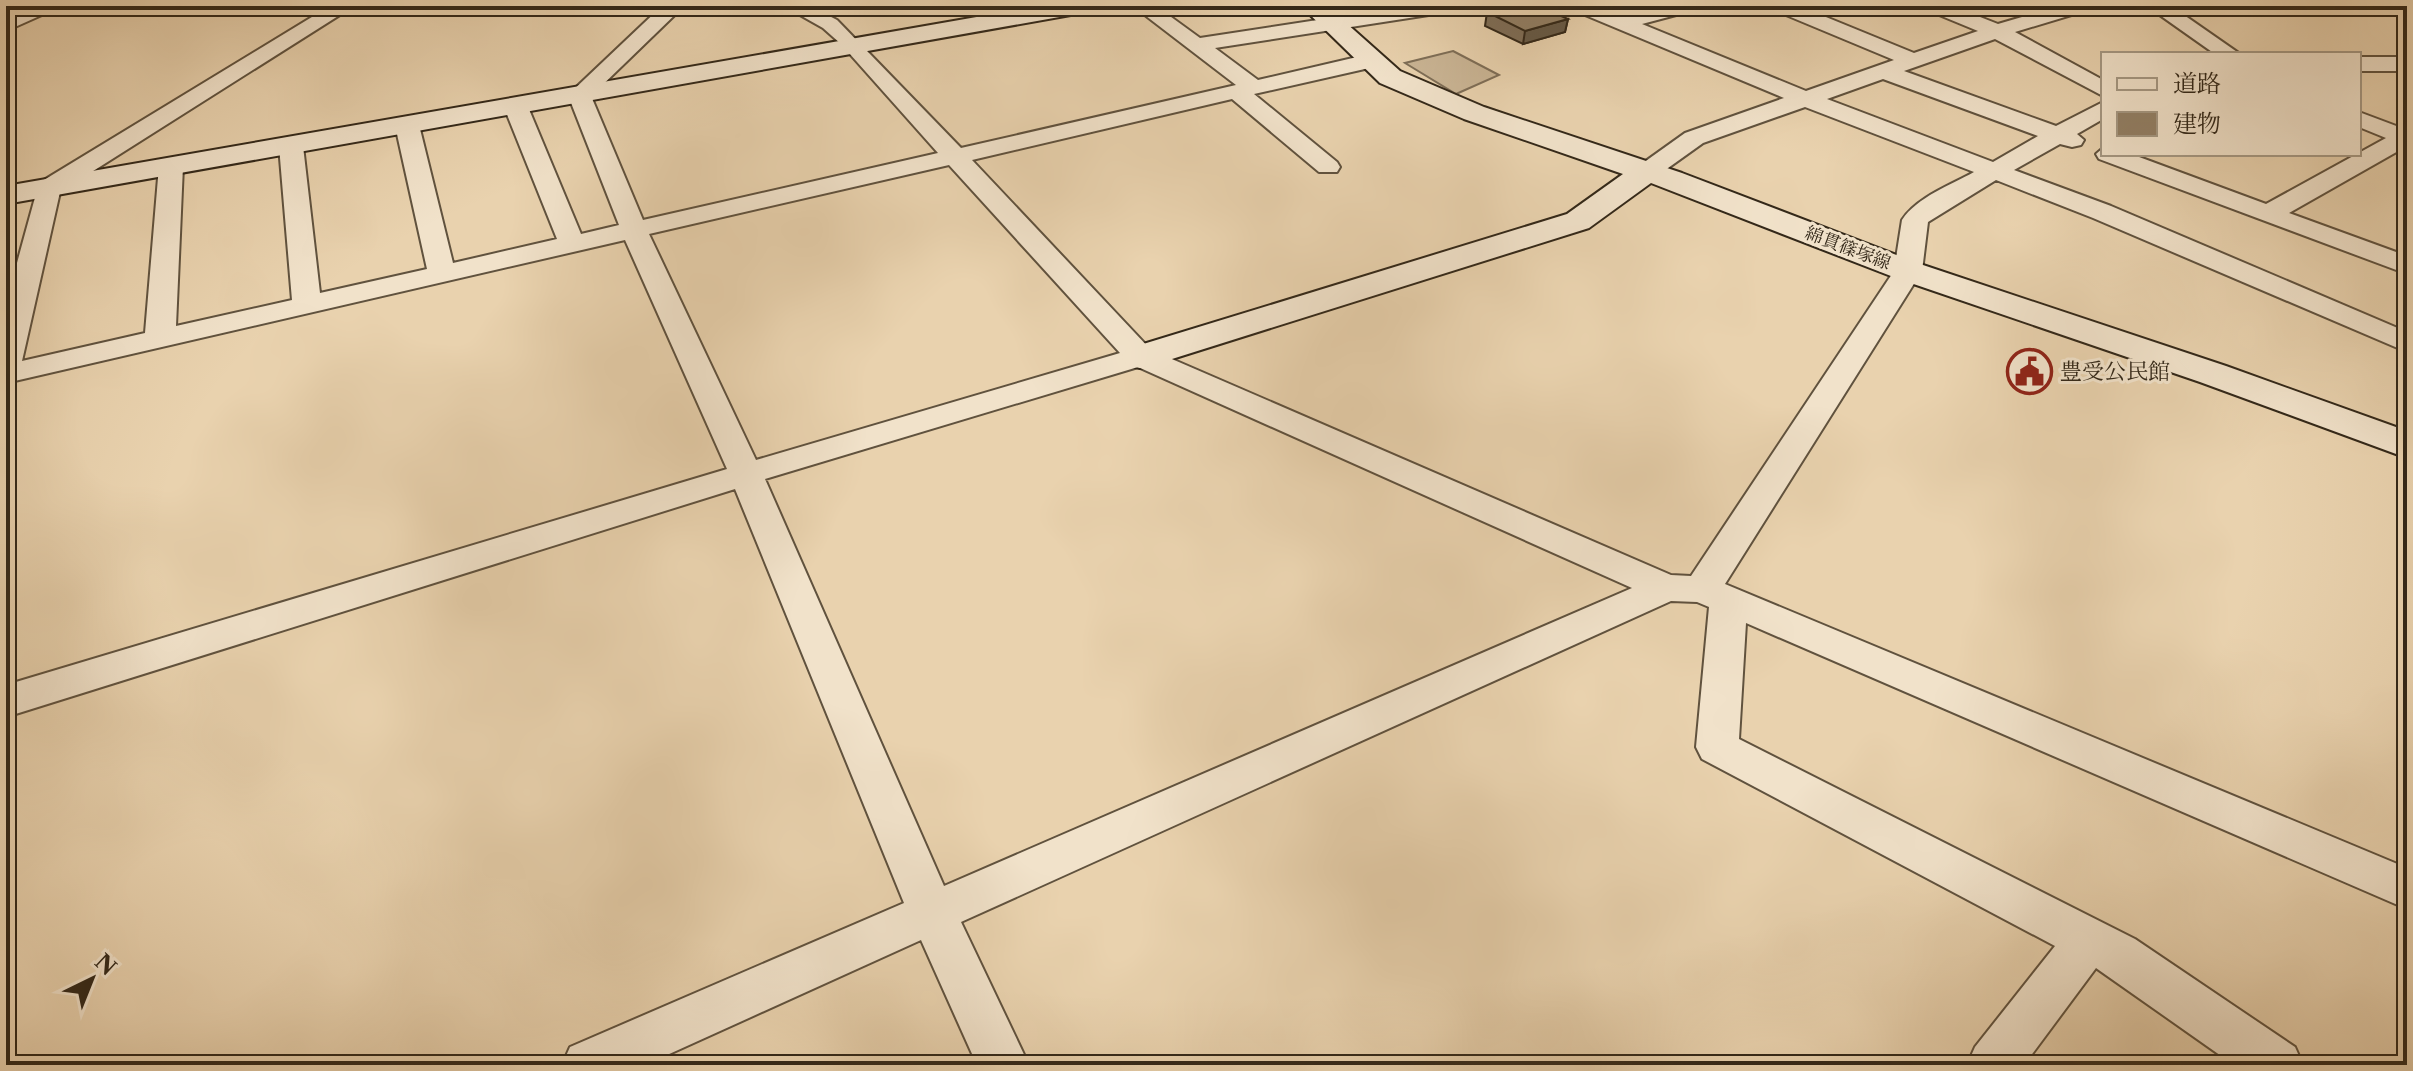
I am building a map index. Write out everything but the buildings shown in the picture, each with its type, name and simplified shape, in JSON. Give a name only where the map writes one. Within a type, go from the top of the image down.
[{"type":"street","points":[[6,25],[46,6]]},
{"type":"street","points":[[6,363],[48,188],[344,6]]},
{"type":"street","points":[[579,95],[674,6]]},
{"type":"street","points":[[794,6],[830,24],[854,47],[1140,357],[2407,889]]},
{"type":"street","points":[[6,195],[1082,6]]},
{"type":"street","points":[[1143,6],[1196,45],[1328,167]]},
{"type":"street","points":[[1196,45],[1325,16],[1448,6]]},
{"type":"street","points":[[1580,6],[1806,99],[2102,212],[2407,343]]},
{"type":"street","points":[[1621,23],[1688,6]]},
{"type":"street","points":[[1781,6],[1915,61]]},
{"type":"street","points":[[1934,6],[1997,31],[2101,88]]},
{"type":"street","points":[[6,701],[1578,221],[1694,138],[1997,31],[2081,6]]},
{"type":"street","points":[[2157,6],[2226,52]]},
{"type":"street","name":"綿貫篠塚線","points":[[1325,16],[1390,77],[1474,113],[1908,271],[2404,438]]},
{"type":"street","points":[[6,374],[1370,61]]},
{"type":"street","points":[[2361,64],[2407,64]]},
{"type":"street","points":[[1886,72],[2101,151]]},
{"type":"street","points":[[579,95],[634,230],[746,474],[932,913],[1003,1065]]},
{"type":"street","points":[[516,107],[572,244]]},
{"type":"street","points":[[588,1065],[932,913],[1699,592],[1908,271],[1915,220],[1926,210],[2101,110]]},
{"type":"street","points":[[2361,120],[2406,138]]},
{"type":"street","points":[[407,125],[442,274]]},
{"type":"street","points":[[2267,214],[2406,138]]},
{"type":"street","points":[[291,146],[307,305]]},
{"type":"street","points":[[2114,156],[2407,266]]},
{"type":"street","points":[[160,338],[171,166]]},
{"type":"street","points":[[1699,592],[1717,747],[2118,955],[2277,1065]]},
{"type":"street","points":[[1993,1065],[2089,940]]},
{"type":"shaded area","points":[[1453,51],[1499,75],[1456,94],[1405,63]]},
{"type":"place","name":"豊受公民館","points":[[2029,371]]}]
